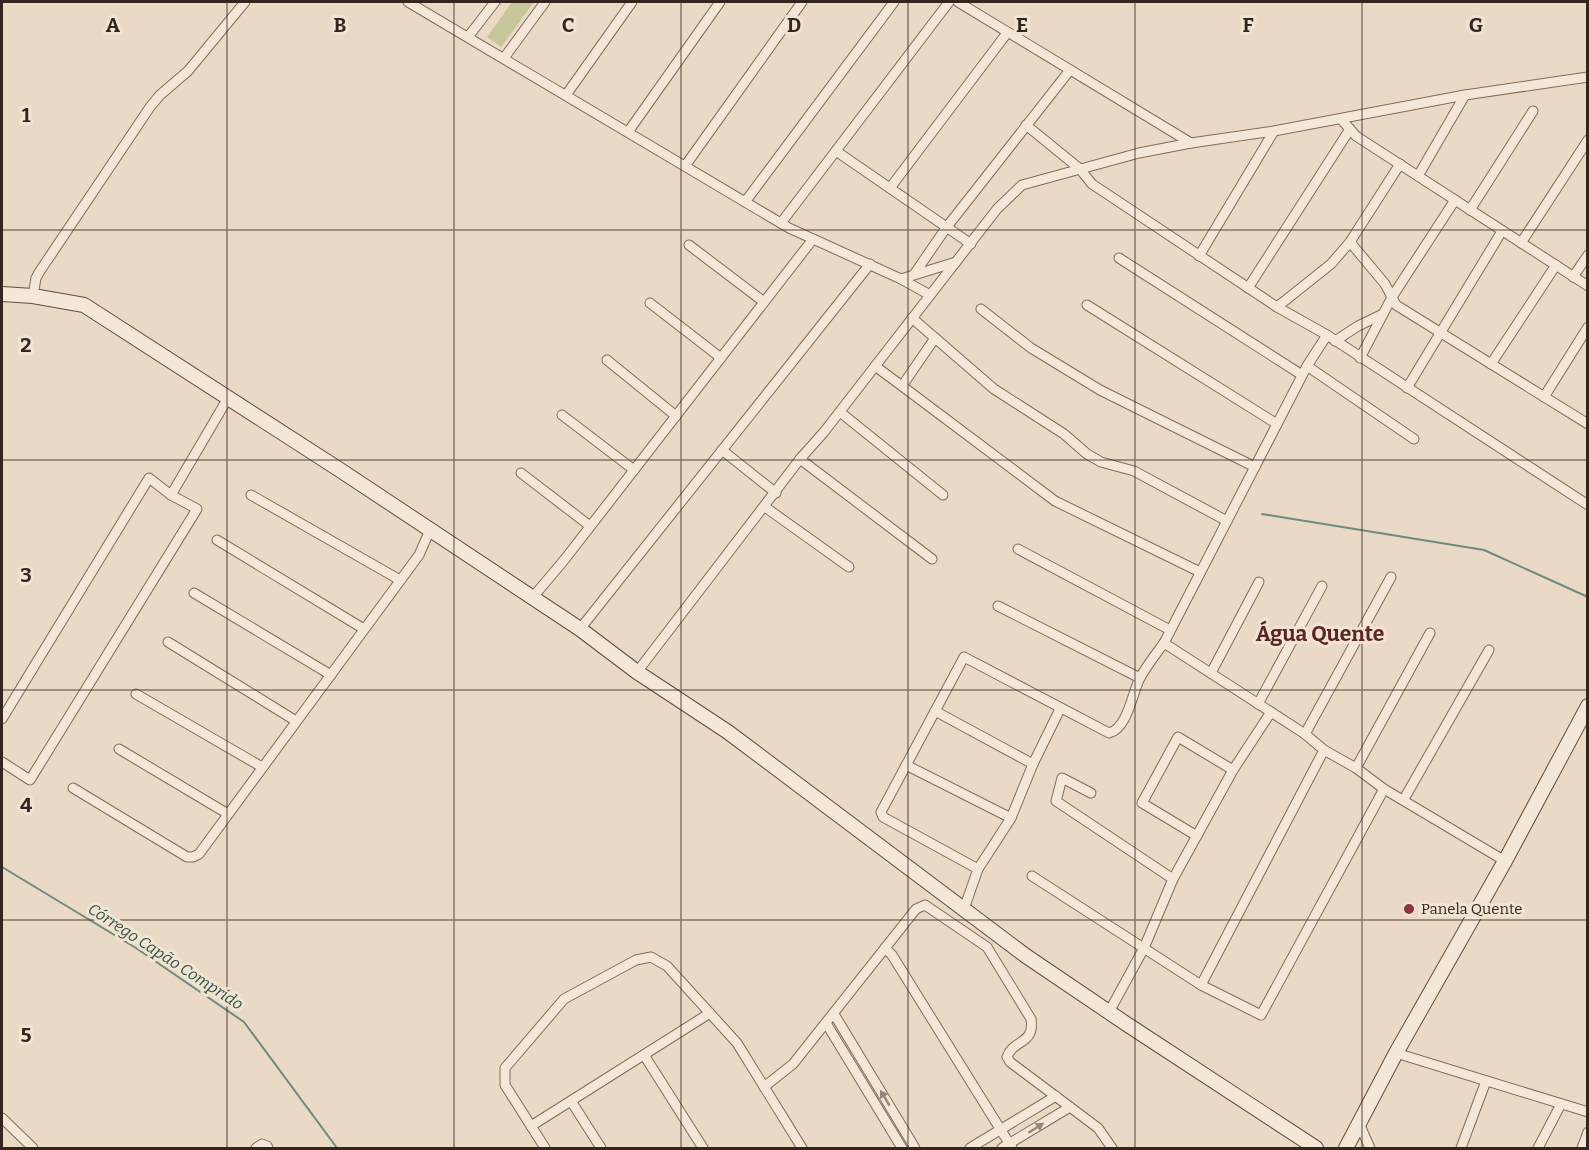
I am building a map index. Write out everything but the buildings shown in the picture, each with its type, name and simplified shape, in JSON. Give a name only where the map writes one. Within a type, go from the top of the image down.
[{"type":"street","points":[[33,296],[36,278],[40,271],[150,108],[160,95],[188,71],[245,2]]},
{"type":"street","points":[[408,2],[781,223],[870,264],[930,295]]},
{"type":"street","points":[[468,38],[495,2]]},
{"type":"street","points":[[504,58],[545,2]]},
{"type":"street","points":[[566,95],[632,2]]},
{"type":"street","points":[[628,132],[720,2]]},
{"type":"street","points":[[685,166],[802,2]]},
{"type":"street","points":[[746,202],[894,2]]},
{"type":"street","points":[[781,223],[949,2]]},
{"type":"street","points":[[958,2],[1191,143]]},
{"type":"street","points":[[890,188],[1007,33]]},
{"type":"street","points":[[915,273],[946,228],[1070,70]]},
{"type":"street","points":[[637,672],[800,459],[840,412],[997,209],[1022,186],[1139,153],[1587,77]]},
{"type":"street","points":[[1418,176],[1465,96]]},
{"type":"street","points":[[1470,210],[1533,111]]},
{"type":"street","points":[[1341,119],[1356,136],[1587,286]]},
{"type":"street","points":[[1026,125],[1080,169],[1092,184],[1277,307],[1331,338],[1587,505]]},
{"type":"street","points":[[1248,288],[1350,129]]},
{"type":"street","points":[[1199,255],[1274,131]]},
{"type":"street","points":[[1521,243],[1587,140]]},
{"type":"street","points":[[836,151],[971,244]]},
{"type":"street","points":[[1277,307],[1332,264],[1350,242],[1400,164]]},
{"type":"street","points":[[1360,358],[1392,297],[1455,200]]},
{"type":"street","points":[[1407,388],[1502,231]]},
{"type":"street","points":[[533,597],[813,239]]},
{"type":"street","points":[[1350,242],[1385,285],[1396,305],[1587,424]]},
{"type":"street","points":[[689,245],[764,302]]},
{"type":"street","points":[[1573,277],[1587,255]]},
{"type":"street","points":[[1119,258],[1414,438]]},
{"type":"street","points":[[901,279],[956,262]]},
{"type":"street","points":[[580,629],[870,264]]},
{"type":"street","points":[[1491,364],[1556,265]]},
{"type":"street","points":[[2,294],[33,296],[84,305],[228,398],[580,629],[637,672],[728,732],[1026,956],[1316,1149]]},
{"type":"street","points":[[650,303],[721,358]]},
{"type":"street","points":[[1087,305],[1277,424]]},
{"type":"street","points":[[981,309],[1031,348],[1100,390],[1255,468]]},
{"type":"street","points":[[978,869],[883,817],[881,812],[964,657],[1060,709],[1109,733],[1114,732],[1122,722],[1140,678],[1164,643],[1305,371],[1331,338],[1383,314]]},
{"type":"street","points":[[912,318],[994,389],[1064,434],[1087,454],[1101,462],[1134,471],[1227,521]]},
{"type":"street","points":[[1544,397],[1587,327]]},
{"type":"street","points":[[902,386],[935,338]]},
{"type":"street","points":[[607,360],[676,416]]},
{"type":"street","points":[[875,366],[1055,501],[1200,572]]},
{"type":"street","points":[[171,495],[228,398]]},
{"type":"street","points":[[840,412],[943,495]]},
{"type":"street","points":[[562,415],[634,470]]},
{"type":"street","points":[[722,450],[776,493]]},
{"type":"street","points":[[800,459],[932,559]]},
{"type":"street","points":[[521,473],[590,526]]},
{"type":"street","points":[[2,719],[149,478],[171,495],[198,509],[30,780],[2,762]]},
{"type":"street","points":[[251,495],[400,580]]},
{"type":"street","points":[[765,507],[849,567]]},
{"type":"street","points":[[73,788],[187,857],[199,854],[419,555],[430,530]]},
{"type":"street","points":[[217,540],[364,629]]},
{"type":"street","points":[[1018,549],[1170,630]]},
{"type":"street","points":[[1305,734],[1391,577]]},
{"type":"street","points":[[1211,673],[1259,582]]},
{"type":"street","points":[[1258,704],[1322,586]]},
{"type":"street","points":[[194,593],[331,675]]},
{"type":"street","points":[[998,606],[1140,678]]},
{"type":"street","points":[[1356,768],[1430,633]]},
{"type":"street","points":[[168,642],[297,721]]},
{"type":"street","points":[[1164,643],[1305,734],[1324,750],[1356,768],[1383,789],[1404,799],[1505,861]]},
{"type":"street","points":[[1404,799],[1489,650]]},
{"type":"street","points":[[136,694],[262,767]]},
{"type":"street","points":[[1351,1147],[1359,1124],[1396,1053],[1505,861],[1587,706]]},
{"type":"street","points":[[964,909],[978,869],[1011,818],[1033,764],[1060,709]]},
{"type":"street","points":[[935,711],[1033,764]]},
{"type":"street","points":[[1109,1012],[1144,948],[1173,879],[1233,770],[1271,712]]},
{"type":"street","points":[[1197,836],[1142,803],[1178,737],[1233,770]]},
{"type":"street","points":[[119,749],[228,814]]},
{"type":"street","points":[[1201,985],[1324,750]]},
{"type":"street","points":[[906,765],[1011,818]]},
{"type":"street","points":[[1091,794],[1062,778],[1056,801],[1173,879]]},
{"type":"street","points":[[1032,876],[1201,985],[1261,1015],[1383,789]]},
{"type":"street","points":[[764,1087],[793,1064],[916,909],[925,905],[987,947],[1031,1019],[1032,1029],[1028,1038],[1009,1050],[1007,1057],[1010,1062],[1098,1128],[1112,1149]]},
{"type":"street","points":[[885,948],[892,955],[1000,1130],[1008,1147],[1070,1107]]},
{"type":"street","points":[[545,1149],[505,1085],[505,1068],[564,999],[636,960],[651,957],[667,966],[737,1042],[802,1149]]},
{"type":"street","points":[[531,1126],[710,1013]]},
{"type":"street","points":[[834,1014],[915,1149]]},
{"type":"street","points":[[826,1023],[902,1149]]},
{"type":"street","points":[[1396,1053],[1587,1112]]},
{"type":"street","points":[[644,1055],[703,1149]]},
{"type":"street","points":[[1461,1149],[1486,1081]]},
{"type":"street","points":[[970,1149],[1056,1096]]},
{"type":"street","points":[[571,1101],[601,1149]]},
{"type":"street","points":[[1538,1149],[1561,1104]]},
{"type":"street","points":[[2,1118],[33,1149]]},
{"type":"street","points":[[1359,1124],[1370,1149]]},
{"type":"street","points":[[1582,1149],[1587,1132]]},
{"type":"street","points":[[256,1149],[262,1144],[268,1149]]},
{"type":"shaded area","points":[[512,2],[534,2],[501,47],[487,37]]},
{"type":"waterway","points":[[1262,514],[1484,550],[1588,597]]},
{"type":"waterway","name":"Córrego Capão Comprido","points":[[2,867],[136,948],[244,1022],[337,1148]]},
{"type":"place","name":"Panela Quente","points":[[1409,909]]},
{"type":"district","name":"Água Quente","points":[[1320,634]]}]
